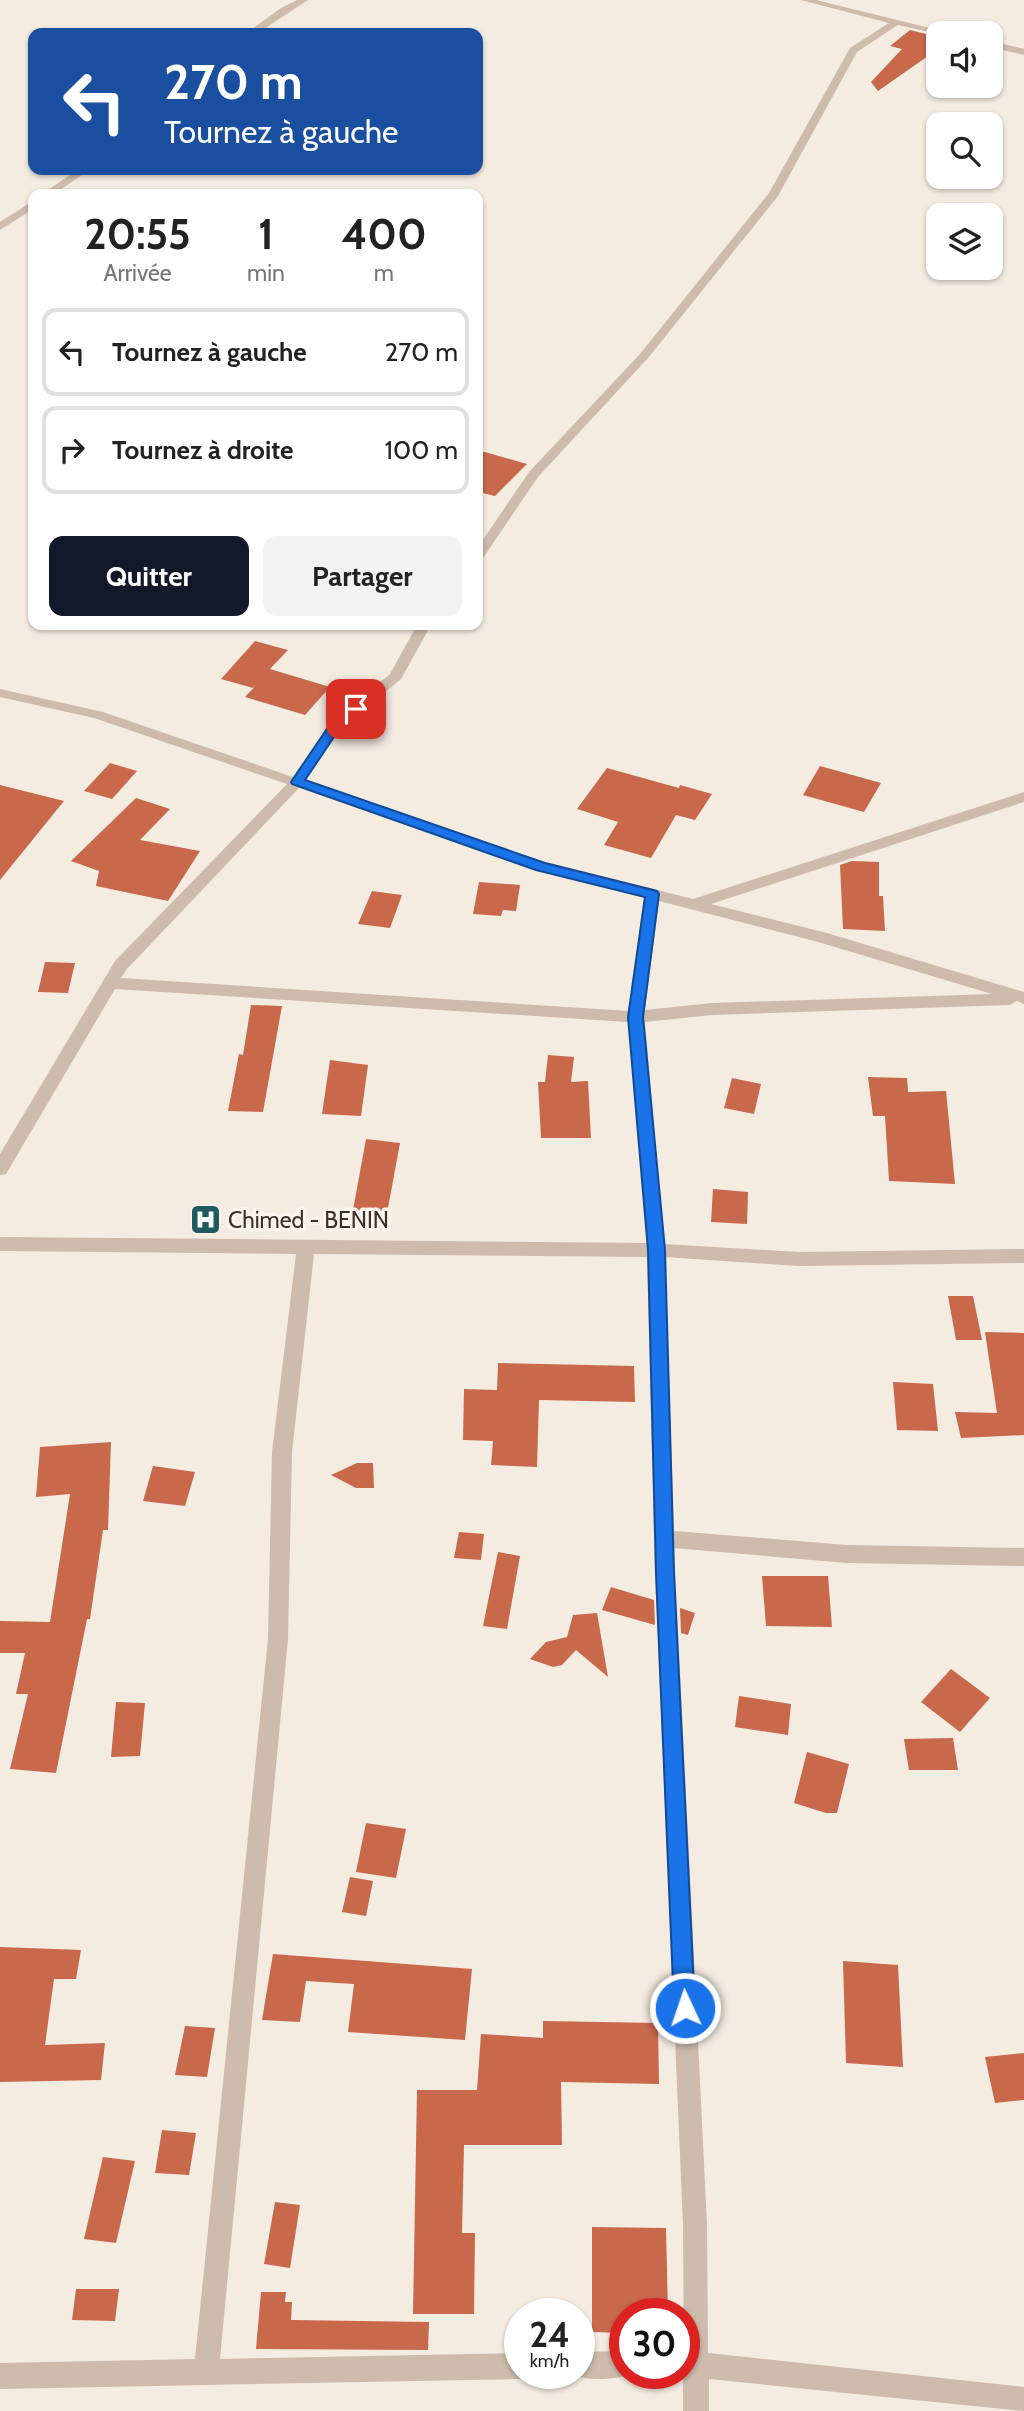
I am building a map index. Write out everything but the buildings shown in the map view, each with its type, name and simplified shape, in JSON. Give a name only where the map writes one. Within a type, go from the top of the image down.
[{"type":"street","points":[[259,28],[304,0]]},
{"type":"street","points":[[805,0],[926,29]]},
{"type":"street","points":[[483,548],[533,475],[644,356],[774,194],[836,76],[853,50],[896,22]]},
{"type":"street","points":[[1003,47],[1024,52]]},
{"type":"street","points":[[55,189],[76,175]]},
{"type":"street","points":[[0,227],[28,207]]},
{"type":"street","points":[[0,1169],[121,965],[297,782],[335,726],[396,676],[421,630]]},
{"type":"street","points":[[0,693],[98,715],[541,866],[821,937],[1024,998]]},
{"type":"street","points":[[692,905],[1024,797]]},
{"type":"street","points":[[652,894],[636,1017],[656,1250],[664,1539],[695,2225],[692,2298]]},
{"type":"street","points":[[109,983],[636,1017],[712,1009],[1024,998]]},
{"type":"street","points":[[0,1244],[656,1250],[799,1259],[1024,1256]]},
{"type":"street","points":[[206,2373],[278,1639],[282,1452],[306,1247]]},
{"type":"street","points":[[664,1539],[847,1554],[1024,1558]]},
{"type":"street","points":[[700,2364],[1024,2400]]},
{"type":"street","points":[[0,2376],[504,2366]]},
{"type":"street","points":[[693,2389],[696,2411]]},
{"type":"place","name":"Chimed - BENIN","points":[[205,1220]]},
{"type":"route","points":[[356,709],[335,726],[297,782],[541,866],[652,894],[636,1017],[656,1250],[665,1573],[685,2008]]}]
